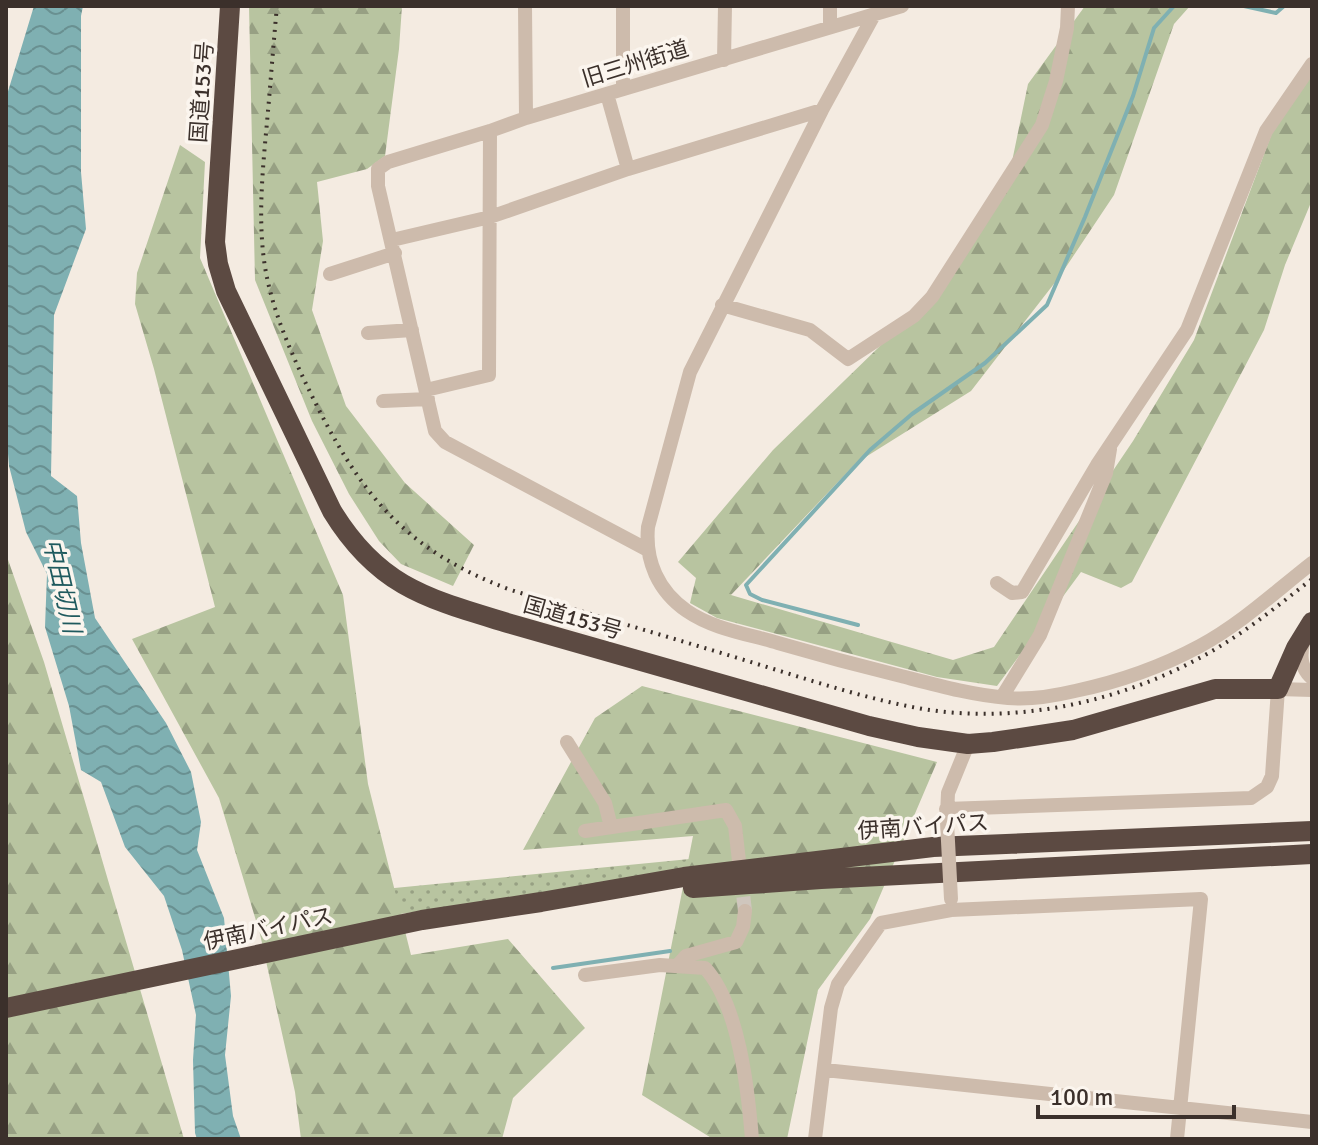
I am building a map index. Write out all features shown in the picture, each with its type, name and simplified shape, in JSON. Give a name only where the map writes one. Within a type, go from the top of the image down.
[{"type":"highway","name":"国道153号","points":[[230,6],[215,242],[218,264],[226,291],[332,511],[363,554],[381,571],[404,585],[467,611],[869,726],[968,744],[1073,730],[1215,689],[1278,689]]},
{"type":"highway","points":[[1278,689],[1308,626]]},
{"type":"highway","name":"伊南バイパス","points":[[6,1008],[422,920],[684,877],[933,847],[1312,831]]},
{"type":"highway","name":"伊南バイパス","points":[[541,902],[821,879],[1312,854]]},
{"type":"street","points":[[525,6],[526,118]]},
{"type":"street","points":[[623,6],[623,89]]},
{"type":"street","points":[[724,60],[725,6]]},
{"type":"street","points":[[830,6],[830,27]]},
{"type":"street","name":"旧三州街道","points":[[393,247],[377,177],[382,164],[902,6]]},
{"type":"street","points":[[722,305],[810,330],[848,359],[914,316],[932,297],[1042,125],[1056,81],[1067,28],[1068,6]]},
{"type":"street","points":[[874,15],[822,110],[690,372],[648,527],[646,549],[656,574],[670,596],[687,611],[708,622],[930,684],[1002,697],[1037,697],[1108,684],[1149,670],[1201,646],[1240,620],[1312,563]]},
{"type":"street","points":[[997,583],[1012,593],[1022,592],[1067,514],[1187,330],[1266,131],[1312,64]]},
{"type":"street","points":[[607,94],[628,169]]},
{"type":"street","points":[[330,274],[393,247],[628,169],[822,110]]},
{"type":"street","points":[[383,401],[427,395],[489,375],[490,131]]},
{"type":"street","points":[[393,247],[435,431],[445,442],[646,549]]},
{"type":"street","points":[[368,333],[412,330]]},
{"type":"street","points":[[1002,697],[1040,635],[1106,473],[1110,447]]},
{"type":"street","points":[[1308,626],[1302,663],[1305,672],[1312,678]]},
{"type":"street","points":[[947,816],[1251,798],[1267,787],[1272,776],[1278,689],[1312,690]]},
{"type":"street","points":[[567,742],[605,803],[611,827]]},
{"type":"street","points":[[951,905],[948,793],[968,744]]},
{"type":"street","points":[[585,831],[726,810],[735,826],[739,861]]},
{"type":"street","points":[[815,1139],[831,1008],[838,984],[881,923],[951,905],[1201,899],[1177,1139]]},
{"type":"street","points":[[678,965],[686,956],[736,942],[743,927],[745,911]]},
{"type":"street","points":[[585,975],[678,965],[705,968],[718,982],[730,1016],[748,1089],[752,1139]]},
{"type":"street","points":[[825,1070],[1312,1122]]},
{"type":"green space","points":[[249,6],[402,6],[385,156],[367,169],[317,182],[323,241],[312,310],[346,406],[405,483],[474,545],[453,586],[401,564],[379,541],[349,494],[312,421],[255,280]]},
{"type":"green space","points":[[1085,6],[1190,6],[1174,24],[1114,195],[1060,276],[971,391],[856,463],[731,595],[953,660],[994,647],[1133,441],[1194,340],[1272,133],[1312,72],[1312,200],[1285,265],[1264,330],[1132,582],[1121,588],[1081,572],[997,686],[937,677],[717,618],[690,603],[696,578],[678,562],[773,450],[952,276],[1009,176],[1028,84]]},
{"type":"green space","points":[[180,145],[205,162],[200,258],[343,595],[368,784],[411,955],[508,939],[585,1028],[513,1098],[502,1139],[301,1139],[295,1092],[260,934],[219,798],[132,639],[215,607],[135,304],[137,273]]},
{"type":"green space","points":[[6,554],[44,662],[184,1139],[8,1139]]},
{"type":"green space","points":[[642,686],[937,762],[870,919],[818,990],[787,1139],[713,1139],[642,1095],[693,836],[523,850],[595,718]]},
{"type":"green space","points":[[700,858],[699,870],[353,921],[343,893]]},
{"type":"water","name":"中田切川","points":[[34,6],[83,6],[81,172],[86,229],[54,315],[51,476],[77,496],[81,543],[95,618],[166,723],[191,772],[201,822],[197,850],[224,918],[231,996],[225,1055],[233,1116],[241,1139],[197,1139],[193,1060],[196,1015],[182,950],[164,896],[125,847],[101,782],[81,770],[69,706],[45,627],[47,574],[26,532],[9,466],[6,429],[6,98]]},
{"type":"waterway","points":[[858,625],[762,600],[750,594],[746,585],[870,450],[912,414],[985,363],[1047,305],[1133,96],[1154,28],[1174,6]]},
{"type":"waterway","points":[[1244,6],[1276,13],[1284,6]]},
{"type":"waterway","points":[[553,968],[670,951]]},
{"type":"tunnel","points":[[741,876],[745,911]]},
{"type":"railway","points":[[277,6],[261,200],[265,267],[283,331],[328,428],[367,488],[388,514],[413,536],[473,574],[511,590],[859,695],[923,709],[962,713],[1043,710],[1122,691],[1160,677],[1230,640],[1312,579]]}]
